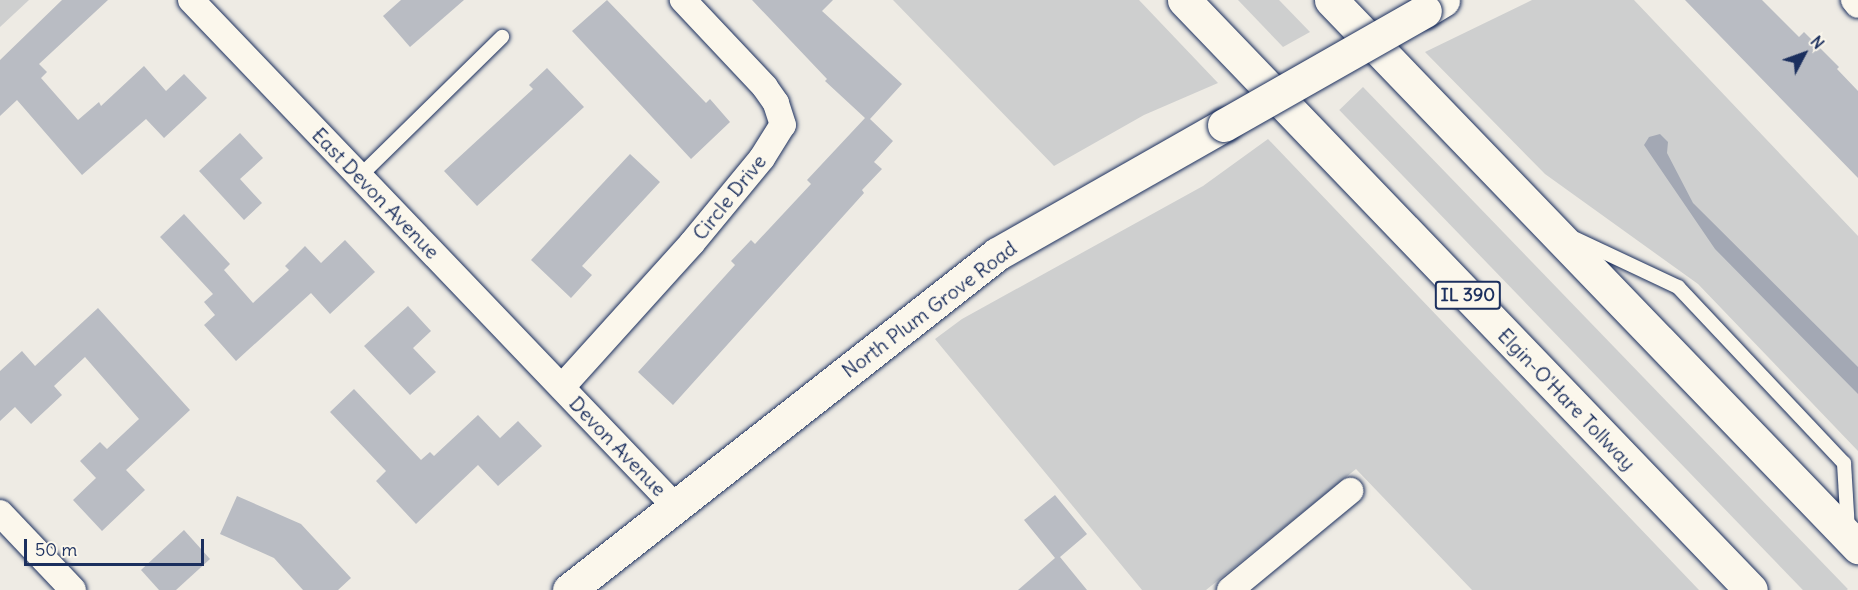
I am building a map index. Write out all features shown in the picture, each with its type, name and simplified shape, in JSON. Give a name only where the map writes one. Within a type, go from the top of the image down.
[{"type":"main road","name":"Elgin-O'Hare Tollway","points":[[1184,0],[1751,590]]},
{"type":"main road","points":[[1331,0],[1853,542]]},
{"type":"main road","name":"North Plum Grove Road","points":[[569,590],[674,505],[997,254],[1434,6]]},
{"type":"street","name":"East Devon Avenue","points":[[191,0],[562,387]]},
{"type":"street","name":"Circle Drive","points":[[562,387],[692,243],[762,158],[783,125],[776,103],[765,87],[683,0]]},
{"type":"street","points":[[1854,0],[1858,5]]},
{"type":"street","name":"Devon Avenue","points":[[562,387],[674,505]]},
{"type":"street","points":[[1230,590],[1350,491]]},
{"type":"street","points":[[0,513],[73,590]]},
{"type":"lane","points":[[360,176],[502,37]]},
{"type":"lane","points":[[1550,227],[1678,287],[1844,463],[1853,542]]},
{"type":"shaded area","points":[[0,0],[29,0],[0,27]]},
{"type":"shaded area","points":[[893,0],[1139,0],[1218,83],[1144,115],[1054,166]]},
{"type":"shaded area","points":[[1238,0],[1279,0],[1310,32],[1283,47]]},
{"type":"shaded area","points":[[1532,0],[1634,0],[1858,236],[1858,451],[1698,284],[1545,174],[1425,52]]},
{"type":"shaded area","points":[[1363,87],[1848,589],[1803,590],[1339,110]]},
{"type":"shaded area","points":[[1660,134],[1668,142],[1667,153],[1693,203],[1858,367],[1858,394],[1715,249],[1644,145],[1649,137]]},
{"type":"shaded area","points":[[1268,139],[1699,590],[1472,590],[1356,469],[1206,590],[1142,590],[935,339],[962,319],[1203,186]]},
{"type":"building","points":[[62,0],[108,0],[39,64],[47,72],[41,78],[78,120],[99,102],[101,106],[144,66],[166,91],[184,74],[207,98],[164,138],[146,119],[82,175],[17,100],[0,116],[0,60]]},
{"type":"building","points":[[401,0],[464,0],[410,47],[383,16]]},
{"type":"building","points":[[607,0],[706,103],[710,99],[730,122],[691,159],[572,31]]},
{"type":"building","points":[[752,0],[833,0],[822,11],[902,84],[870,119],[893,141],[874,162],[882,169],[862,190],[864,193],[673,405],[638,372],[735,265],[731,261],[751,240],[755,244],[811,184],[807,180],[865,118],[825,81],[827,79]]},
{"type":"building","points":[[1685,0],[1762,0],[1799,37],[1804,32],[1839,67],[1837,69],[1858,91],[1858,178]]},
{"type":"building","points":[[547,68],[584,107],[477,206],[444,171],[533,89],[529,85]]},
{"type":"building","points":[[240,133],[263,158],[240,179],[262,203],[244,220],[199,171]]},
{"type":"building","points":[[630,154],[660,182],[582,266],[592,275],[571,298],[531,260]]},
{"type":"building","points":[[184,214],[230,264],[224,270],[253,303],[289,270],[285,266],[305,246],[321,263],[345,240],[375,272],[330,314],[311,293],[236,361],[204,325],[215,315],[204,302],[213,294],[160,237]]},
{"type":"building","points":[[408,306],[431,331],[413,348],[436,372],[410,395],[364,346]]},
{"type":"building","points":[[98,308],[190,410],[126,470],[145,490],[102,531],[73,500],[96,478],[80,461],[100,442],[107,449],[139,419],[85,357],[54,386],[62,395],[31,424],[15,407],[0,421],[0,371],[22,351],[35,366]]},
{"type":"building","points":[[354,389],[421,460],[430,452],[434,456],[478,415],[500,438],[518,421],[542,446],[498,486],[478,465],[416,524],[376,481],[386,471],[330,412]]},
{"type":"building","points":[[1055,495],[1087,534],[1060,557],[1087,590],[1018,590],[1055,558],[1024,520]]},
{"type":"building","points":[[237,496],[301,524],[351,578],[338,590],[303,590],[274,558],[220,534]]},
{"type":"building","points":[[184,530],[210,559],[176,590],[159,590],[141,570]]}]
